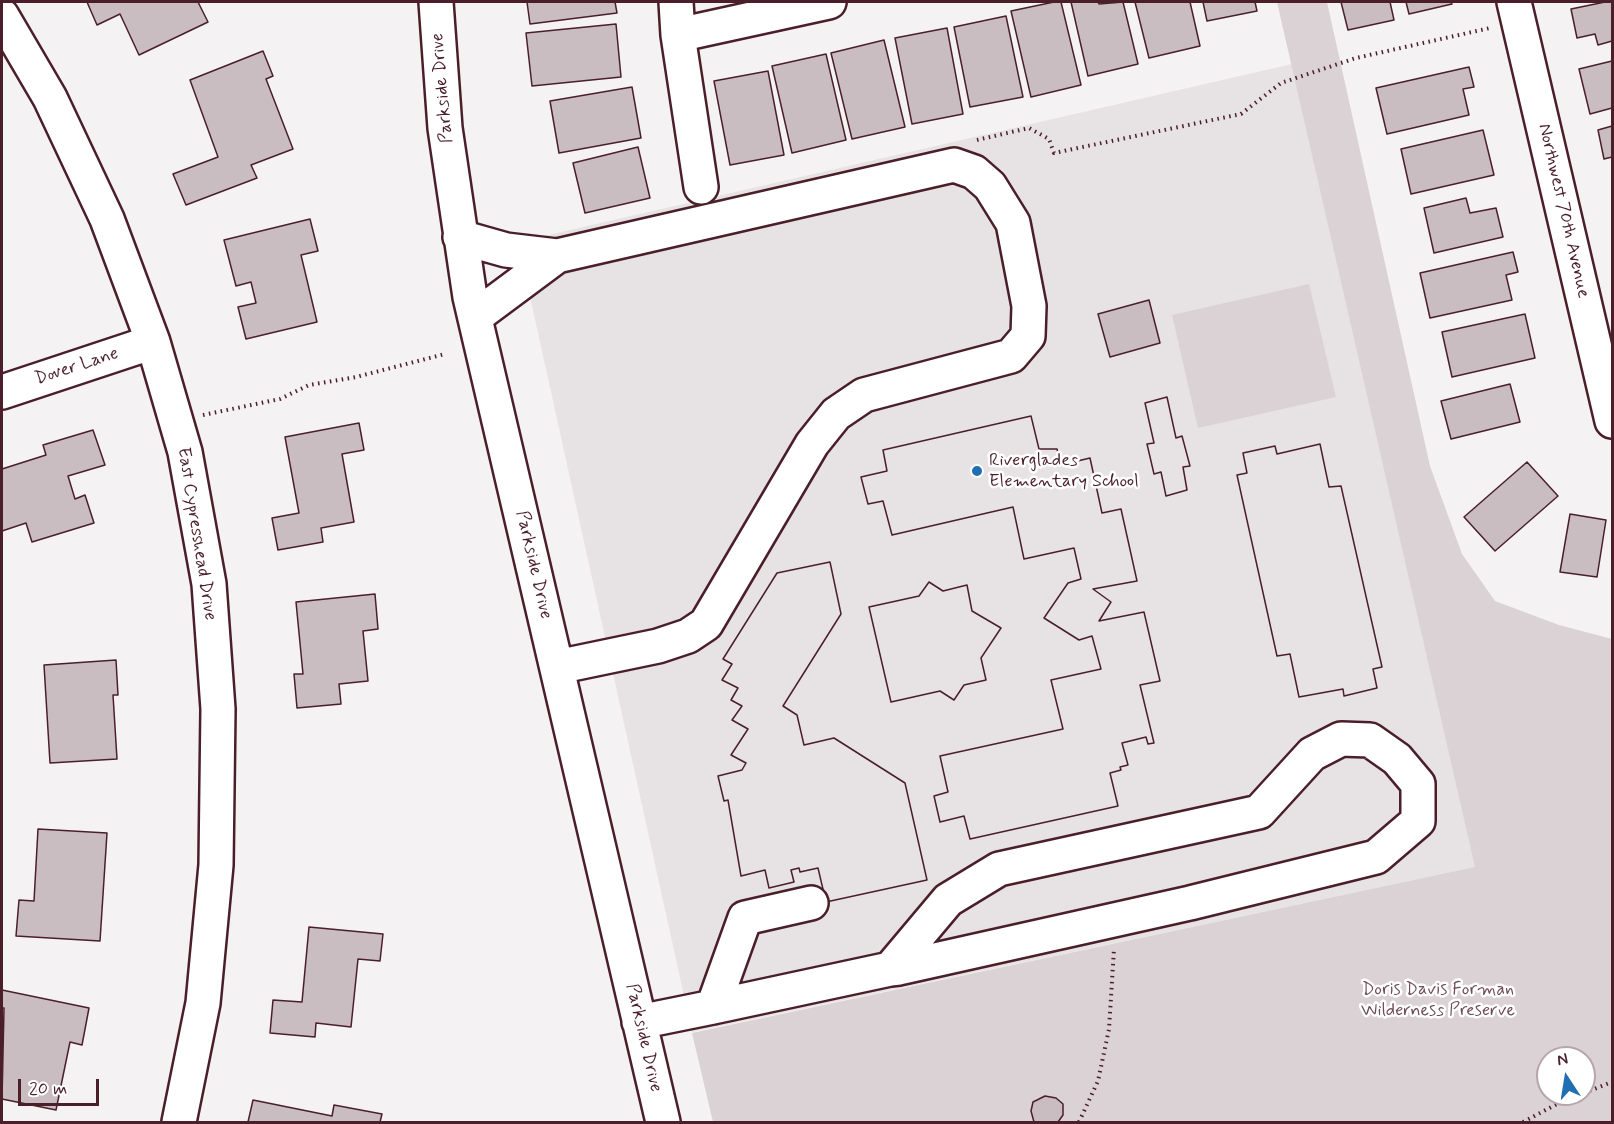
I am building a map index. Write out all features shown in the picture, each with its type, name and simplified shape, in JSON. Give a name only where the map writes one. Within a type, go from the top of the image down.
[{"type":"street","name":"Parkside Drive","points":[[436,2],[445,128],[460,237],[475,317],[663,1122]]},
{"type":"street","points":[[676,2],[678,35],[701,187]]},
{"type":"street","points":[[678,35],[829,2]]},
{"type":"street","name":"Northwest 70th Avenue","points":[[1502,10],[1612,421]]},
{"type":"street","name":"East Cypresshead Drive","points":[[2,16],[50,98],[107,219],[153,342],[185,452],[208,584],[218,709],[216,865],[203,1003],[179,1122]]},
{"type":"street","points":[[460,237],[506,250],[557,256],[954,165],[974,172],[990,186],[1013,223],[1029,306],[1028,336],[1011,356],[864,395],[836,414],[812,444],[706,624],[688,636],[658,646],[557,667]]},
{"type":"street","points":[[475,317],[557,256]]},
{"type":"street","name":"Dover Lane","points":[[2,392],[153,342]]},
{"type":"street","points":[[639,1022],[890,969],[1190,903],[1376,857],[1418,821],[1418,784],[1398,759],[1370,740],[1341,739],[1312,754],[1259,812],[999,869],[948,900],[890,969]]},
{"type":"street","points":[[713,1007],[746,918],[811,903]]},
{"type":"path","points":[[972,141],[1029,128],[1048,139],[1054,153],[1241,114],[1281,83],[1356,58],[1491,27],[1502,10]]},
{"type":"path","points":[[176,421],[280,399],[309,385],[356,377],[445,354]]},
{"type":"path","points":[[1080,1122],[1098,1081],[1109,1029],[1114,943]]},
{"type":"path","points":[[1596,1089],[1612,1082]]},
{"type":"path","points":[[1522,1122],[1551,1106]]},
{"type":"shaded area","name":"Riverglades Elementary School","points":[[1292,64],[1476,867],[692,1032],[518,242]]},
{"type":"green space","name":"Doris Davis Forman Wilderness Preserve","points":[[1277,2],[1327,2],[1430,466],[1462,554],[1495,601],[1559,625],[1612,639],[1612,1122],[713,1122],[692,1033],[1475,867]]},
{"type":"green space","points":[[1309,284],[1336,397],[1198,428],[1172,315]]},
{"type":"building","points":[[87,2],[198,2],[208,22],[139,55],[120,14],[97,25]]},
{"type":"building","points":[[527,2],[615,2],[617,13],[530,24]]},
{"type":"building","points":[[1061,2],[1081,85],[1031,97],[1011,11]]},
{"type":"building","points":[[1071,2],[1098,2],[1099,4],[1123,2],[1138,64],[1088,76]]},
{"type":"building","points":[[1135,2],[1190,2],[1200,46],[1149,58]]},
{"type":"building","points":[[1203,2],[1255,2],[1257,11],[1207,21]]},
{"type":"building","points":[[1341,2],[1390,2],[1394,20],[1348,30]]},
{"type":"building","points":[[1406,2],[1451,2],[1452,4],[1409,14]]},
{"type":"building","points":[[1612,2],[1612,41],[1598,45],[1595,34],[1577,38],[1571,9]]},
{"type":"building","points":[[1006,16],[1023,97],[970,107],[954,27]]},
{"type":"building","points":[[616,24],[621,77],[532,86],[526,33]]},
{"type":"building","points":[[947,28],[963,114],[912,124],[895,38]]},
{"type":"building","points":[[884,40],[905,127],[852,139],[831,53]]},
{"type":"building","points":[[263,51],[273,76],[266,79],[293,149],[251,165],[257,178],[186,205],[173,174],[218,157],[190,80]]},
{"type":"building","points":[[826,54],[846,140],[792,153],[772,66]]},
{"type":"building","points":[[1612,61],[1612,108],[1590,114],[1579,69]]},
{"type":"building","points":[[1469,67],[1474,87],[1463,89],[1469,115],[1387,134],[1376,88]]},
{"type":"building","points":[[768,71],[784,155],[730,165],[714,81]]},
{"type":"building","points":[[632,87],[641,138],[559,153],[550,101]]},
{"type":"building","points":[[1612,126],[1612,157],[1604,159],[1598,130]]},
{"type":"building","points":[[1483,130],[1494,175],[1411,194],[1401,149]]},
{"type":"building","points":[[638,147],[650,198],[585,213],[573,163]]},
{"type":"building","points":[[1466,198],[1470,213],[1496,208],[1503,237],[1434,253],[1424,208]]},
{"type":"building","points":[[310,219],[318,251],[301,255],[317,322],[246,339],[238,307],[256,303],[251,282],[236,286],[224,240]]},
{"type":"building","points":[[1513,252],[1518,272],[1506,275],[1512,300],[1430,318],[1420,273]]},
{"type":"building","points":[[1149,300],[1160,343],[1110,357],[1098,314]]},
{"type":"building","points":[[1525,314],[1535,358],[1452,377],[1442,332]]},
{"type":"building","points":[[1510,384],[1520,422],[1451,439],[1441,401]]},
{"type":"building","points":[[1167,397],[1176,438],[1182,436],[1190,466],[1183,467],[1187,490],[1166,496],[1161,472],[1154,474],[1147,444],[1154,443],[1145,403]]},
{"type":"building","points":[[1167,397],[1176,438],[1182,436],[1190,466],[1183,467],[1187,490],[1166,496],[1161,472],[1154,474],[1147,444],[1154,443],[1145,403]]},
{"type":"building","points":[[1031,416],[1039,449],[1057,449],[1061,465],[1090,458],[1102,513],[1121,509],[1137,581],[1093,589],[1111,602],[1099,621],[1144,612],[1160,681],[1140,685],[1154,743],[1148,744],[1146,737],[1122,743],[1128,765],[1110,773],[1118,806],[970,839],[964,816],[940,822],[934,796],[948,792],[940,756],[1063,729],[1051,680],[1101,669],[1092,636],[1079,640],[1044,618],[1068,583],[1081,579],[1074,548],[1024,559],[1013,507],[892,535],[883,501],[868,504],[861,477],[887,471],[883,450]]},
{"type":"building","points":[[1031,416],[1039,449],[1057,449],[1061,465],[1090,458],[1102,513],[1121,509],[1137,581],[1093,589],[1111,602],[1099,621],[1144,612],[1160,681],[1140,685],[1154,743],[1148,744],[1146,737],[1122,743],[1128,765],[1110,773],[1118,806],[970,839],[964,816],[940,822],[934,796],[948,792],[940,756],[1063,729],[1051,680],[1101,669],[1092,636],[1079,640],[1044,618],[1068,583],[1081,579],[1074,548],[1024,559],[1013,507],[892,535],[883,501],[868,504],[861,477],[887,471],[883,450]]},
{"type":"building","points":[[359,423],[364,450],[342,454],[354,522],[321,528],[323,542],[278,550],[272,518],[299,513],[285,437]]},
{"type":"building","points":[[93,430],[105,465],[68,476],[75,499],[85,495],[94,523],[32,542],[26,523],[2,531],[2,469],[46,455],[43,445]]},
{"type":"building","points":[[1320,444],[1329,487],[1341,486],[1382,667],[1373,669],[1377,688],[1344,696],[1343,689],[1299,697],[1290,654],[1277,656],[1237,475],[1247,473],[1243,453],[1275,446],[1277,454]]},
{"type":"building","points":[[1320,444],[1329,487],[1341,486],[1382,667],[1373,669],[1377,688],[1344,696],[1343,689],[1299,697],[1290,654],[1277,656],[1237,475],[1247,473],[1243,453],[1275,446],[1277,454]]},
{"type":"building","points":[[1527,462],[1558,496],[1495,551],[1464,517]]},
{"type":"building","points":[[1570,514],[1606,520],[1597,577],[1560,572]]},
{"type":"building","points":[[830,562],[841,614],[783,706],[797,715],[804,745],[834,738],[905,783],[927,880],[826,902],[818,868],[800,872],[799,868],[791,870],[794,882],[769,888],[765,870],[741,876],[728,800],[724,801],[718,776],[742,770],[746,763],[731,755],[748,729],[732,720],[742,706],[731,700],[738,688],[722,680],[732,664],[723,659],[777,573]]},
{"type":"building","points":[[830,562],[841,614],[783,706],[797,715],[804,745],[834,738],[905,783],[927,880],[826,902],[818,868],[800,872],[799,868],[791,870],[794,882],[769,888],[765,870],[741,876],[728,800],[724,801],[718,776],[742,770],[746,763],[731,755],[748,729],[732,720],[742,706],[731,700],[738,688],[722,680],[732,664],[723,659],[777,573]]},
{"type":"building","points":[[929,582],[943,591],[967,585],[972,611],[1001,628],[981,658],[986,680],[964,685],[954,700],[940,691],[891,702],[869,607],[919,596]]},
{"type":"building","points":[[929,582],[943,591],[967,585],[972,611],[1001,628],[981,658],[986,680],[964,685],[954,700],[940,691],[891,702],[869,607],[919,596]]},
{"type":"building","points":[[375,594],[378,629],[363,631],[368,681],[339,684],[341,704],[297,708],[294,674],[303,674],[296,602]]},
{"type":"building","points":[[116,660],[118,695],[113,695],[117,759],[50,763],[44,665]]},
{"type":"building","points":[[38,829],[107,833],[100,941],[16,936],[19,900],[34,901]]},
{"type":"building","points":[[309,927],[383,934],[380,961],[358,959],[351,1027],[316,1023],[315,1037],[270,1033],[273,1000],[302,1002]]},
{"type":"building","points":[[2,990],[89,1008],[82,1045],[70,1042],[56,1110],[2,1099],[4,1008],[2,1008]]},
{"type":"building","points":[[1045,1096],[1056,1098],[1063,1104],[1063,1115],[1058,1122],[1034,1122],[1031,1111],[1033,1102]]},
{"type":"building","points":[[253,1100],[332,1116],[334,1105],[382,1114],[380,1122],[248,1122]]},
{"type":"place","name":"Riverglades Elementary School","points":[[977,471]]}]
